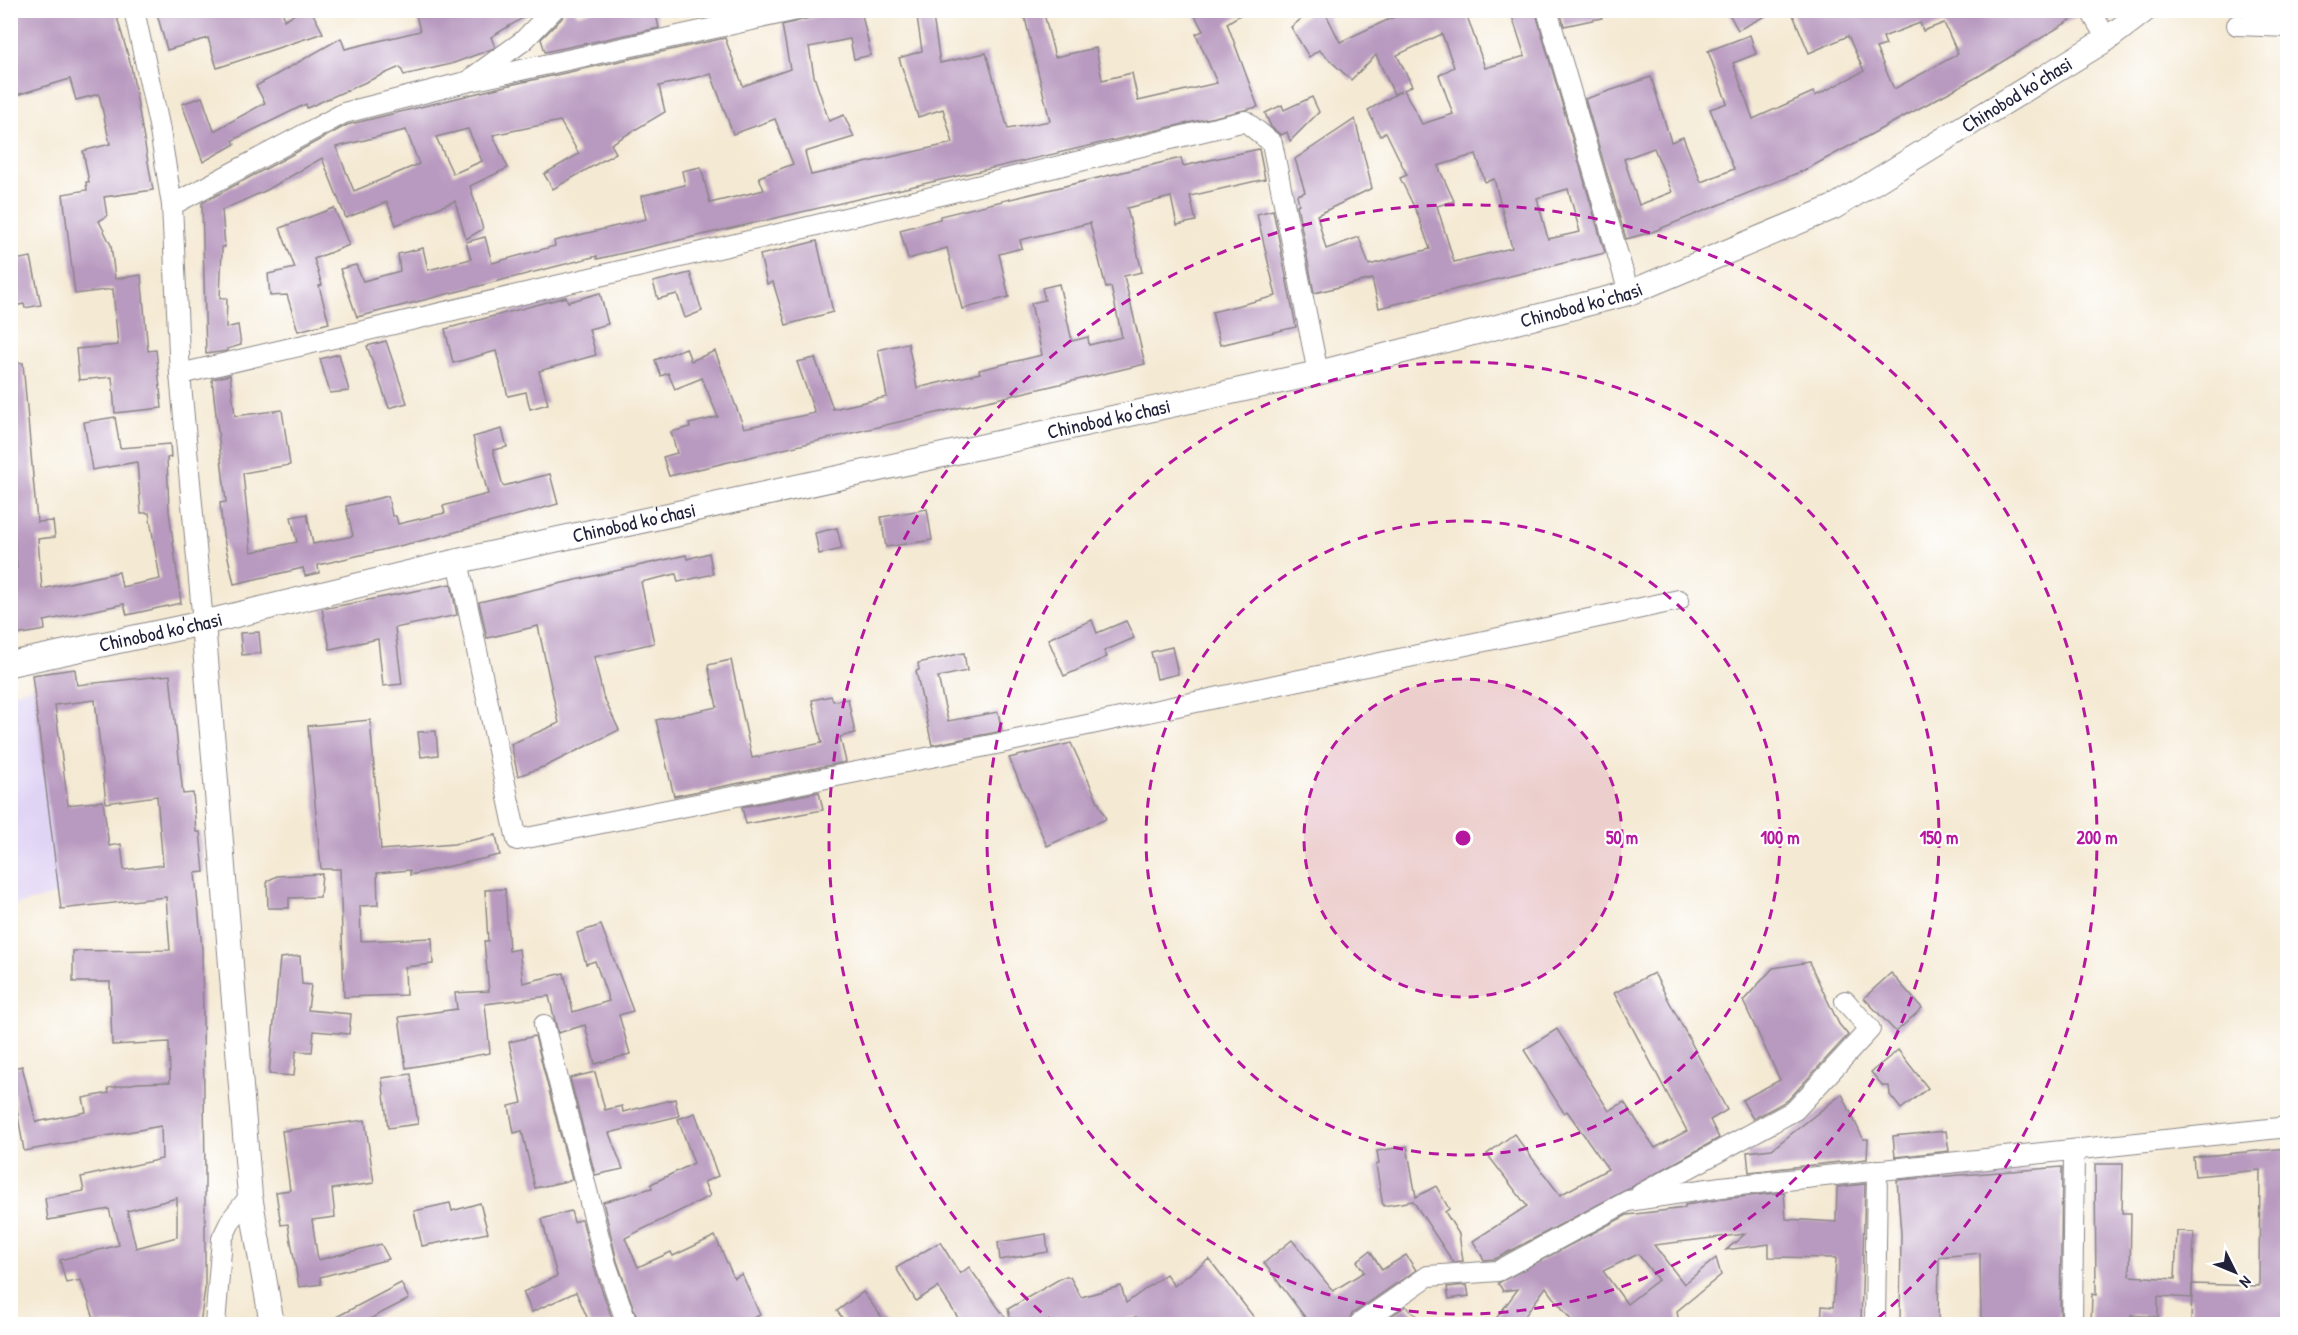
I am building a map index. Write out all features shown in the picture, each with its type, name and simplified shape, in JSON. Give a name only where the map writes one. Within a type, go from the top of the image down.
[{"type":"street","points":[[134,10],[159,125],[172,205],[180,374],[250,1196],[272,1324]]},
{"type":"street","points":[[466,82],[523,41],[553,10]]},
{"type":"street","points":[[172,205],[344,113],[466,82],[797,10]]},
{"type":"street","points":[[1547,10],[1629,292]]},
{"type":"street","points":[[2090,10],[2107,39]]},
{"type":"street","name":"Chinobod ko'chasi","points":[[10,664],[203,623],[458,561],[1318,373],[1629,292],[1834,207],[2107,39],[2145,10]]},
{"type":"street","points":[[2237,25],[2288,27]]},
{"type":"street","points":[[180,374],[804,228],[1245,121],[1272,143],[1318,373]]},
{"type":"street","points":[[458,561],[517,840],[1011,741],[1679,600]]},
{"type":"street","points":[[1359,1324],[1428,1276],[1498,1271],[1795,1110],[1870,1029],[1845,1001]]},
{"type":"street","points":[[544,1025],[606,1264],[627,1324]]},
{"type":"street","points":[[1628,1201],[1721,1187],[2074,1152],[2288,1127]]},
{"type":"street","points":[[2072,1324],[2074,1152]]},
{"type":"street","points":[[1875,1324],[1877,1170]]},
{"type":"street","points":[[215,1324],[222,1239],[231,1220],[250,1196]]},
{"type":"shaded area","points":[[34,687],[59,894],[11,906],[11,693]]},
{"type":"building","points":[[10,10],[115,10],[131,66],[153,190],[104,197],[107,216],[99,221],[111,245],[115,279],[141,275],[148,351],[156,350],[162,408],[115,413],[112,377],[79,380],[76,349],[118,345],[113,289],[75,294],[63,194],[87,190],[86,182],[89,182],[83,151],[110,144],[99,94],[76,100],[70,79],[10,97]]},
{"type":"building","points":[[156,10],[283,10],[284,20],[302,10],[311,10],[323,33],[217,68],[208,38],[167,50]]},
{"type":"building","points":[[415,10],[536,10],[491,37],[495,47],[492,49],[451,64],[404,75],[400,67],[307,108],[306,104],[233,140],[235,144],[203,162],[182,104],[202,97],[214,131],[265,103],[256,86],[341,38],[345,49],[420,31]]},
{"type":"building","points":[[565,10],[574,10],[578,15],[594,10],[655,10],[659,28],[545,52],[541,39],[562,18]]},
{"type":"building","points":[[841,10],[861,10],[871,55],[854,59],[850,39],[809,47],[814,76],[829,121],[844,115],[854,137],[805,152],[811,175],[953,143],[943,109],[918,117],[899,58],[922,51],[916,10],[932,10],[940,63],[986,53],[1008,129],[1050,121],[1023,10],[1043,10],[1055,57],[1096,48],[1102,80],[1132,73],[1138,101],[1217,83],[1196,34],[1203,31],[1192,10],[1248,10],[1227,23],[1258,107],[597,259],[597,256],[357,317],[340,269],[356,265],[363,281],[400,271],[398,254],[423,248],[428,270],[471,259],[466,242],[485,237],[492,263],[555,246],[554,241],[646,219],[641,196],[685,185],[682,171],[701,167],[710,203],[764,190],[759,177],[793,164],[775,119],[733,134],[711,74],[659,86],[665,112],[611,144],[616,153],[553,189],[544,174],[579,154],[560,121],[493,135],[508,168],[470,186],[483,229],[466,239],[455,201],[396,225],[387,202],[346,218],[322,158],[267,190],[222,210],[225,247],[222,247],[220,298],[227,298],[226,328],[238,325],[241,345],[227,349],[227,351],[206,354],[202,203],[347,125],[510,85],[725,38],[743,86],[790,69],[782,25]],"holes":[[[468,129],[482,161],[453,174],[436,137]],[[406,130],[419,164],[354,191],[336,147]]]},
{"type":"building","points":[[1313,10],[1324,10],[1340,42],[1409,10],[1465,10],[1485,68],[1525,56],[1510,10],[1535,10],[1605,253],[1379,308],[1372,279],[1314,293],[1297,205],[1299,204],[1297,195],[1305,192],[1295,159],[1355,119],[1372,188],[1317,215],[1326,249],[1359,237],[1369,265],[1430,249],[1418,215],[1400,178],[1407,175],[1386,132],[1380,136],[1368,110],[1401,91],[1394,94],[1376,55],[1351,80],[1319,50],[1309,57],[1291,27]],"holes":[[[1442,34],[1454,67],[1439,75],[1453,114],[1422,124],[1404,90],[1412,86],[1397,55]],[[1476,154],[1485,182],[1494,179],[1512,248],[1454,262],[1437,206],[1454,201],[1438,166]],[[1568,189],[1580,232],[1548,239],[1537,198]]]},
{"type":"building","points":[[1560,10],[1601,10],[1602,18],[1564,26]]},
{"type":"building","points":[[1727,10],[1777,10],[1738,30]]},
{"type":"building","points":[[1791,10],[2078,10],[2079,15],[1977,77],[1805,170],[1652,232],[1626,239],[1585,99],[1651,77],[1671,142],[1683,137],[1701,182],[1734,169],[1710,109],[1727,103],[1708,51],[1750,35],[1756,54],[1733,63],[1753,119],[1813,92],[1815,96],[1864,71],[1848,36],[1809,53]],"holes":[[[1920,23],[1923,31],[1944,23],[1958,54],[1894,89],[1876,48],[1886,45],[1883,37]],[[1654,148],[1672,192],[1639,205],[1624,159]]]},
{"type":"building","points":[[1312,97],[1319,112],[1290,141],[1287,132],[1281,135],[1271,127],[1265,113],[1282,105],[1284,110]]},
{"type":"building","points":[[1259,149],[1265,179],[1190,196],[1196,221],[1177,225],[1171,197],[1127,208],[1142,272],[1124,276],[1145,364],[669,476],[663,457],[677,453],[671,432],[690,427],[689,424],[718,417],[702,378],[675,389],[668,373],[661,376],[655,360],[686,348],[691,361],[715,351],[744,428],[815,413],[797,362],[815,358],[833,409],[887,397],[878,350],[908,343],[917,388],[1042,355],[1031,303],[1045,300],[1042,288],[1059,284],[1072,341],[1088,337],[1089,345],[1122,337],[1111,287],[1106,288],[1090,223],[1020,240],[1022,248],[999,254],[1009,297],[962,309],[947,248],[908,259],[900,230],[940,219],[940,216],[1181,158],[1183,166]]},
{"type":"building","points":[[334,208],[349,245],[314,259],[322,285],[319,286],[329,323],[298,331],[287,295],[270,296],[268,274],[295,268],[280,228]]},
{"type":"building","points":[[1273,210],[1296,327],[1220,345],[1212,312],[1276,296],[1257,214]]},
{"type":"building","points":[[817,241],[833,312],[786,325],[773,282],[767,284],[760,255]]},
{"type":"building","points":[[31,257],[41,305],[25,308],[24,304],[10,307],[10,268],[16,267],[14,260]]},
{"type":"building","points":[[690,273],[702,311],[685,318],[677,294],[658,299],[653,282]]},
{"type":"building","points":[[600,293],[608,324],[589,329],[596,355],[539,371],[548,404],[530,409],[526,392],[508,396],[496,351],[453,363],[445,329],[566,297],[568,302]]},
{"type":"building","points":[[386,341],[407,403],[389,408],[367,346]]},
{"type":"building","points":[[339,354],[349,391],[330,393],[320,359]]},
{"type":"building","points":[[10,363],[23,363],[37,522],[53,521],[55,537],[38,539],[42,589],[119,572],[122,587],[160,579],[149,513],[141,513],[137,462],[92,470],[84,422],[115,417],[120,448],[170,444],[171,457],[167,458],[169,511],[181,603],[127,615],[124,604],[44,621],[45,630],[10,636],[10,569],[17,568],[10,491]]},
{"type":"building","points":[[230,375],[235,416],[282,410],[290,465],[243,473],[251,552],[297,542],[291,517],[307,514],[313,544],[353,536],[346,506],[388,496],[392,516],[396,516],[398,524],[445,513],[443,506],[488,494],[473,437],[502,429],[507,447],[493,450],[503,486],[550,474],[558,504],[437,537],[318,565],[319,573],[305,576],[303,568],[234,584],[223,535],[220,503],[226,502],[212,379]]},
{"type":"building","points":[[927,509],[932,540],[886,547],[881,517]]},
{"type":"building","points":[[837,528],[842,549],[819,554],[815,533]]},
{"type":"building","points":[[709,553],[713,574],[678,582],[676,574],[641,582],[654,643],[594,657],[603,696],[619,730],[546,766],[518,776],[511,744],[559,723],[538,626],[487,638],[479,602],[686,555],[687,559]]},
{"type":"building","points":[[451,584],[457,615],[395,628],[402,684],[383,686],[378,639],[330,649],[322,609]]},
{"type":"building","points":[[1092,620],[1097,633],[1126,621],[1134,638],[1104,651],[1107,657],[1064,676],[1048,639]]},
{"type":"building","points":[[259,632],[261,653],[242,655],[240,633]]},
{"type":"building","points":[[1172,647],[1178,674],[1157,679],[1151,652]]},
{"type":"building","points":[[964,653],[967,671],[938,677],[948,721],[998,712],[1002,731],[932,745],[916,671],[919,670],[918,663]]},
{"type":"building","points":[[731,660],[752,758],[822,743],[812,700],[831,696],[833,701],[848,699],[855,733],[840,737],[846,762],[674,796],[656,720],[717,707],[708,665]]},
{"type":"building","points":[[75,669],[77,685],[170,675],[183,794],[193,793],[196,832],[200,832],[204,872],[195,873],[202,949],[205,1171],[205,1289],[200,1324],[96,1324],[81,1280],[66,1283],[60,1260],[119,1245],[109,1209],[48,1220],[45,1198],[84,1191],[81,1177],[162,1159],[161,1126],[24,1151],[10,1069],[22,1066],[36,1122],[86,1112],[83,1098],[109,1093],[108,1088],[137,1083],[170,1082],[169,1042],[112,1045],[110,982],[73,982],[73,951],[170,950],[166,897],[61,909],[32,675]],"holes":[[[95,700],[106,803],[157,796],[163,865],[124,870],[121,844],[109,846],[103,801],[68,805],[55,705]],[[177,1198],[177,1237],[136,1248],[127,1211]]]},
{"type":"building","points":[[370,720],[381,850],[454,844],[496,835],[500,855],[410,875],[410,870],[377,873],[378,905],[360,906],[361,941],[432,938],[433,964],[405,967],[406,995],[344,997],[340,869],[321,869],[308,726]]},
{"type":"building","points":[[436,731],[438,755],[421,757],[418,732]]},
{"type":"building","points":[[1071,743],[1106,819],[1047,846],[1009,758]]},
{"type":"building","points":[[819,792],[823,810],[746,824],[742,807]]},
{"type":"building","points":[[322,874],[320,897],[289,898],[289,908],[268,908],[267,881],[277,876]]},
{"type":"building","points":[[505,889],[509,951],[519,949],[523,983],[564,973],[573,1012],[609,1001],[595,961],[586,964],[577,933],[601,925],[633,1011],[619,1015],[630,1054],[595,1064],[585,1025],[558,1033],[549,996],[485,1004],[490,1053],[406,1068],[399,1017],[457,1009],[455,993],[489,991],[484,941],[488,941],[485,890]]},
{"type":"building","points":[[300,956],[302,984],[311,985],[308,1010],[351,1014],[349,1034],[314,1031],[312,1052],[296,1051],[294,1076],[269,1074],[280,958]]},
{"type":"building","points":[[1809,962],[1839,1024],[1848,1035],[1788,1100],[1753,1119],[1742,1100],[1780,1080],[1743,1001],[1773,968]]},
{"type":"building","points":[[1654,973],[1727,1110],[1710,1120],[1719,1138],[1495,1259],[1484,1260],[1473,1241],[1527,1206],[1487,1154],[1514,1134],[1560,1195],[1608,1169],[1567,1111],[1564,1113],[1524,1050],[1557,1029],[1609,1111],[1624,1102],[1655,1148],[1687,1131],[1614,993]]},
{"type":"building","points":[[1891,973],[1922,1008],[1896,1032],[1864,998]]},
{"type":"building","points":[[535,1036],[572,1180],[535,1188],[522,1131],[514,1133],[509,1106],[522,1103],[509,1042]]},
{"type":"building","points":[[1898,1050],[1928,1088],[1901,1109],[1890,1095],[1889,1086],[1883,1086],[1871,1072]]},
{"type":"building","points":[[595,1072],[605,1110],[622,1106],[623,1112],[675,1099],[679,1116],[609,1133],[623,1169],[595,1175],[570,1078]]},
{"type":"building","points":[[411,1074],[418,1124],[388,1128],[382,1078]]},
{"type":"building","points":[[1842,1094],[1863,1139],[1868,1139],[1867,1159],[1749,1172],[1747,1152],[1772,1149]]},
{"type":"building","points":[[695,1113],[718,1176],[704,1182],[710,1196],[625,1238],[638,1267],[671,1252],[673,1256],[715,1236],[734,1278],[742,1274],[760,1315],[739,1324],[639,1324],[617,1261],[603,1202],[652,1188],[651,1184],[694,1163],[678,1119]]},
{"type":"building","points":[[365,1120],[374,1183],[332,1189],[335,1217],[312,1220],[318,1260],[381,1244],[389,1259],[320,1277],[321,1284],[299,1287],[288,1224],[281,1225],[276,1192],[290,1190],[282,1131]]},
{"type":"building","points":[[1946,1131],[1949,1151],[1895,1157],[1893,1136]]},
{"type":"building","points":[[1407,1146],[1416,1197],[1436,1186],[1449,1209],[1445,1212],[1459,1234],[1463,1261],[1453,1262],[1413,1201],[1383,1206],[1376,1165],[1379,1164],[1377,1151]]},
{"type":"building","points":[[2288,1148],[2288,1324],[2191,1323],[2192,1284],[2259,1286],[2260,1170],[2195,1176],[2193,1157]]},
{"type":"building","points":[[2095,1164],[2123,1164],[2122,1213],[2131,1213],[2130,1276],[2175,1279],[2177,1231],[2194,1232],[2192,1298],[2158,1296],[2158,1317],[2131,1315],[2131,1324],[2091,1324],[2092,1294],[2096,1295]]},
{"type":"building","points":[[2062,1167],[2060,1324],[1981,1324],[1980,1253],[1939,1257],[1938,1324],[1900,1324],[1901,1234],[1897,1180]]},
{"type":"building","points":[[1865,1184],[1861,1324],[1821,1324],[1822,1306],[1833,1307],[1836,1258],[1769,1257],[1769,1244],[1726,1250],[1745,1234],[1654,1245],[1684,1284],[1716,1258],[1721,1275],[1677,1311],[1679,1324],[1574,1324],[1546,1287],[1519,1324],[1492,1324],[1518,1289],[1503,1291],[1498,1283],[1627,1215],[1685,1208],[1685,1205],[1723,1199],[1784,1192],[1786,1219],[1836,1222],[1837,1187]],"holes":[[[1638,1254],[1658,1280],[1627,1304],[1603,1271]]]},
{"type":"building","points":[[450,1203],[452,1211],[480,1203],[488,1233],[422,1246],[414,1211]]},
{"type":"building","points":[[571,1211],[574,1222],[582,1219],[594,1267],[614,1324],[590,1324],[576,1292],[532,1312],[523,1292],[557,1276],[542,1219]]},
{"type":"building","points":[[1046,1234],[1048,1252],[1000,1260],[998,1242]]},
{"type":"building","points":[[1292,1240],[1333,1291],[1364,1272],[1357,1261],[1370,1251],[1382,1270],[1406,1255],[1416,1270],[1352,1314],[1347,1324],[1310,1324],[1264,1263]]},
{"type":"building","points":[[940,1242],[960,1274],[969,1267],[1010,1324],[962,1324],[938,1287],[916,1301],[896,1268]]},
{"type":"building","points":[[1209,1259],[1259,1324],[1141,1324],[1136,1317],[1108,1324],[1011,1324],[1008,1309],[1063,1277],[1070,1277],[1081,1297],[1121,1286],[1126,1303],[1166,1274],[1174,1286]]},
{"type":"building","points":[[401,1283],[409,1299],[360,1324],[323,1324]]},
{"type":"building","points":[[1467,1285],[1469,1296],[1449,1299],[1447,1287]]},
{"type":"building","points":[[863,1292],[887,1324],[847,1324],[837,1311]]},
{"type":"building","points":[[1406,1306],[1424,1324],[1379,1324]]}]
